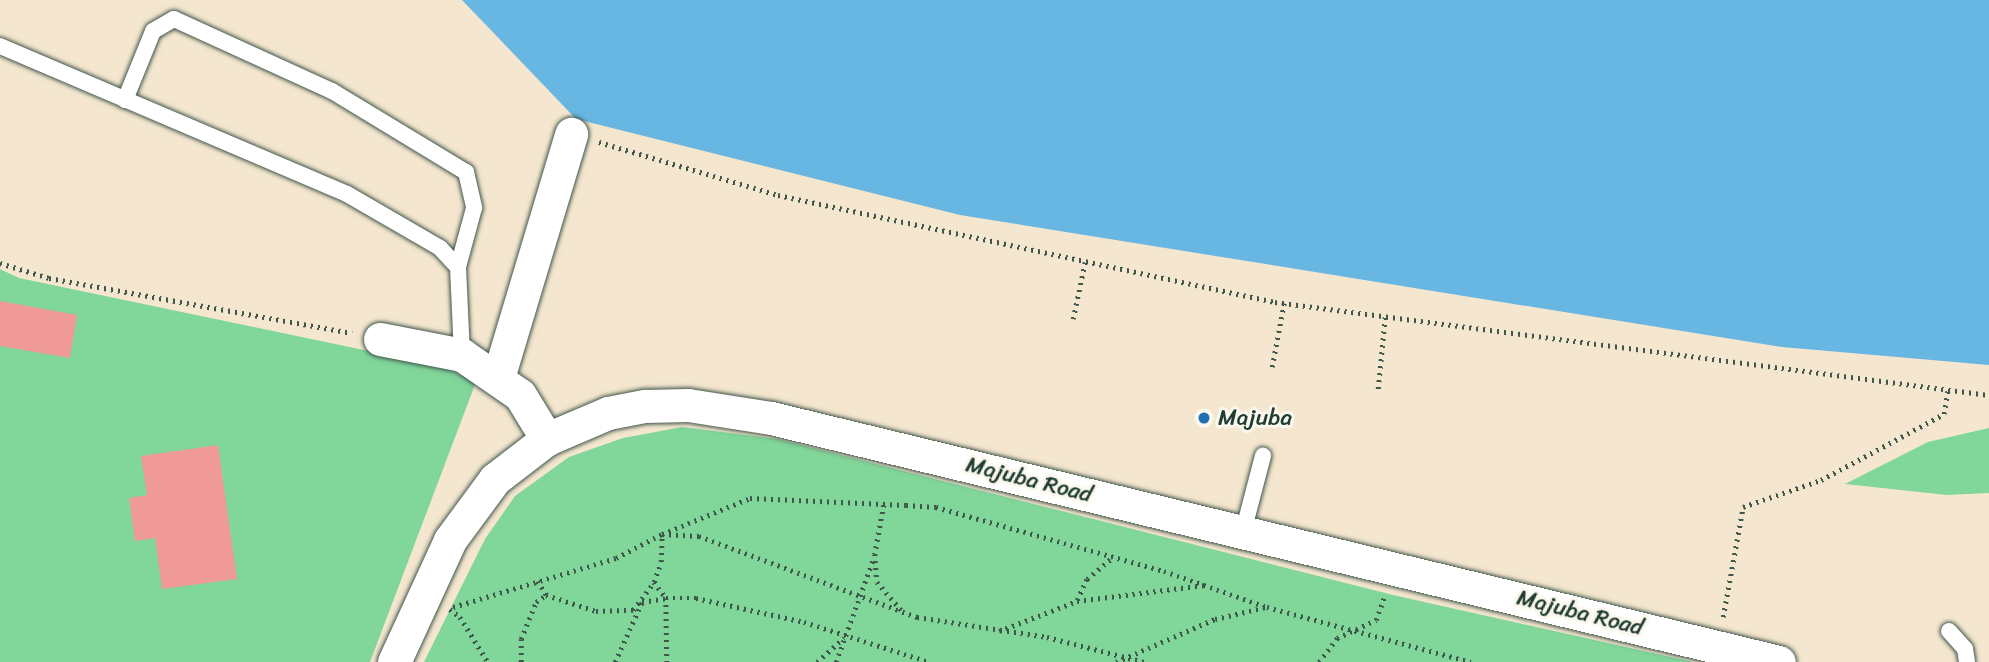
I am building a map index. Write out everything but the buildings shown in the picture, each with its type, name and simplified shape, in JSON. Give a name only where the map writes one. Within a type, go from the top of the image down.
[{"type":"street","points":[[498,378],[571,134]]},
{"type":"street","points":[[380,339],[462,355],[520,395],[547,439]]},
{"type":"street","name":"Majuba Road","points":[[394,662],[430,577],[471,507],[495,479],[547,439],[607,413],[645,406],[729,410],[1389,566],[1779,662]]},
{"type":"lane","points":[[125,100],[153,31],[174,19],[332,91],[466,172],[474,208],[458,267],[462,355]]},
{"type":"lane","points":[[0,46],[347,194],[413,230],[458,267]]},
{"type":"lane","points":[[1243,532],[1263,456]]},
{"type":"lane","points":[[1949,631],[1965,649],[1967,662]]},
{"type":"path","points":[[571,134],[778,195],[1284,303],[1989,395]]},
{"type":"path","points":[[1073,319],[1085,262]]},
{"type":"path","points":[[0,263],[49,278],[380,339]]},
{"type":"path","points":[[1272,367],[1284,303]]},
{"type":"path","points":[[1378,389],[1385,317]]},
{"type":"path","points":[[1718,647],[1743,507],[1821,480],[1944,414],[1948,390]]},
{"type":"path","points":[[488,662],[460,617],[448,608],[477,604],[537,581],[616,558],[662,534],[750,498],[936,507],[1207,585],[1267,607],[1471,662]]},
{"type":"path","points":[[836,662],[857,596],[875,554],[884,505]]},
{"type":"path","points":[[615,662],[642,601],[654,582],[661,562],[662,534]]},
{"type":"path","points":[[662,534],[699,536],[903,612],[999,631],[1046,637],[1144,662]]},
{"type":"path","points":[[875,554],[877,582],[903,612]]},
{"type":"path","points":[[1077,601],[1087,579],[1112,558]]},
{"type":"path","points":[[1319,662],[1337,638],[1376,620],[1389,566]]},
{"type":"path","points":[[537,581],[546,595],[596,611],[633,610],[642,601],[666,598],[735,606],[804,622],[845,638],[929,662]]},
{"type":"path","points":[[654,582],[666,598],[667,662]]},
{"type":"path","points":[[999,631],[1077,601],[1207,585]]},
{"type":"path","points":[[521,662],[521,639],[536,602],[546,595]]},
{"type":"path","points":[[1116,662],[1123,656],[1215,619],[1267,607]]},
{"type":"path","points":[[817,662],[845,638]]},
{"type":"green space","points":[[0,269],[19,278],[440,366],[476,382],[370,662],[0,662]]},
{"type":"green space","points":[[682,427],[777,439],[1393,595],[1693,662],[424,662],[485,539],[515,496],[569,457],[623,438]]},
{"type":"green space","points":[[1989,428],[1989,493],[1947,495],[1845,484],[1928,442]]},
{"type":"water","points":[[462,0],[1989,0],[1989,365],[1782,347],[960,215],[576,119]]},
{"type":"place","name":"Majuba","points":[[1204,418]]}]
